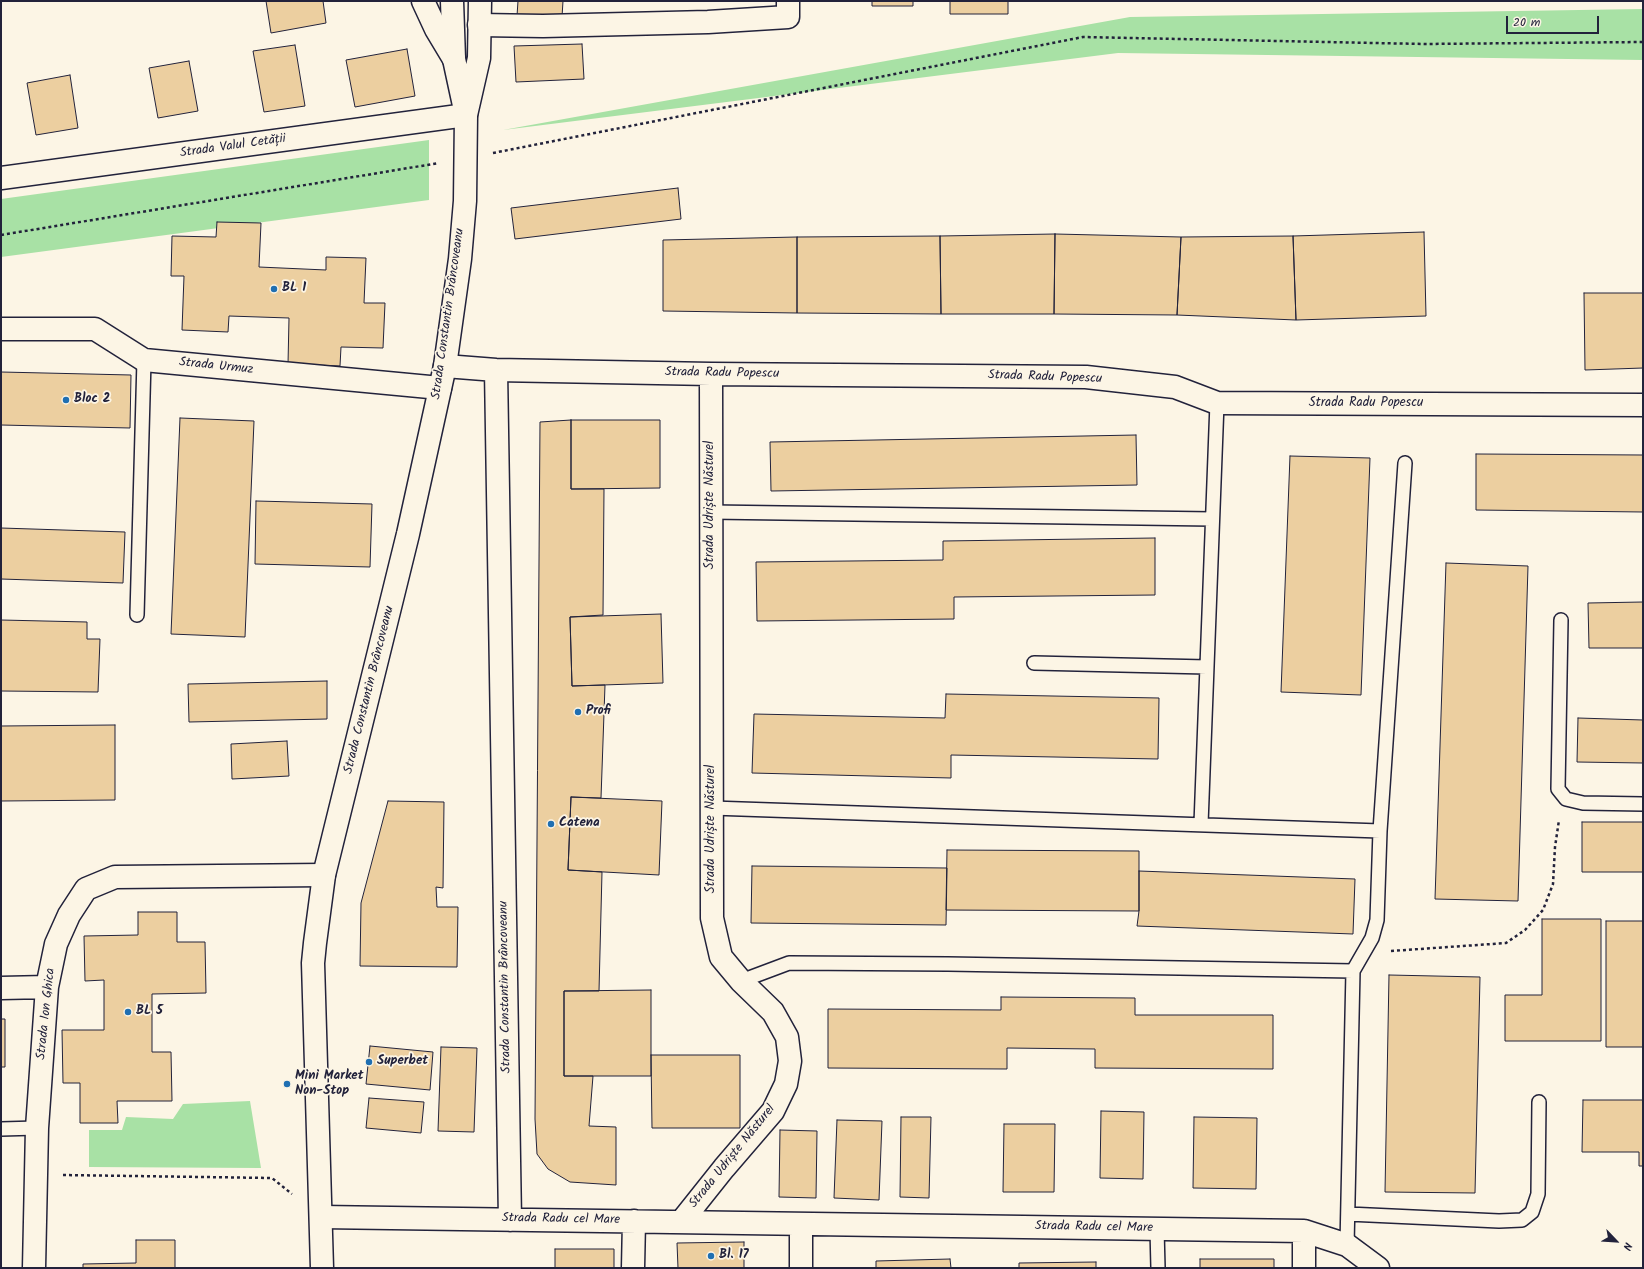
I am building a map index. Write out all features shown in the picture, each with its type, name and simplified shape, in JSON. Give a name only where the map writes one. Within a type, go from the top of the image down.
[{"type":"street","points":[[423,1],[436,29],[454,59]]},
{"type":"street","name":"Strada Constantin Brâncoveanu","points":[[322,1268],[313,963],[324,876],[408,534],[445,366],[460,259],[465,201],[466,158],[466,115],[454,59],[452,1]]},
{"type":"street","name":"Strada Constantin Brâncoveanu","points":[[466,115],[479,58],[480,1]]},
{"type":"street","points":[[479,25],[543,26],[708,22],[788,9]]},
{"type":"street","name":"Strada Valul Cetății","points":[[1,178],[466,115]]},
{"type":"street","name":"Strada Urmuz","points":[[1,330],[95,329],[144,360],[440,388]]},
{"type":"street","name":"Strada Radu Popescu","points":[[445,366],[496,370],[711,374],[1086,377],[1175,387],[1217,403],[1643,405]]},
{"type":"street","name":"Strada Constantin Brâncoveanu","points":[[496,370],[510,1220]]},
{"type":"street","name":"Strada Udriște Năsturel","points":[[682,1222],[724,1168],[773,1111],[786,1084],[790,1061],[787,1037],[773,1012],[741,981],[722,957],[712,918],[711,374]]},
{"type":"street","name":"Strada Ion Ghica","points":[[34,1268],[37,1128],[47,987],[56,944],[69,915],[86,889],[115,877],[324,876]]},
{"type":"street","points":[[1,988],[47,987]]},
{"type":"street","name":"Strada Radu cel Mare","points":[[321,1217],[1304,1231],[1347,1245],[1378,1268]]},
{"type":"street","points":[[633,1268],[634,1221]]},
{"type":"street","points":[[801,1224],[801,1268]]},
{"type":"street","points":[[1304,1231],[1304,1268]]},
{"type":"lane","points":[[137,615],[144,360]]},
{"type":"lane","points":[[1201,824],[1217,403]]},
{"type":"lane","points":[[1347,1245],[1353,971],[1372,938],[1377,920],[1380,831],[1405,463]]},
{"type":"lane","points":[[711,512],[1212,519]]},
{"type":"lane","points":[[1561,620],[1558,789],[1566,799],[1583,803],[1643,804]]},
{"type":"lane","points":[[1034,663],[1207,667]]},
{"type":"lane","points":[[712,808],[1380,831]]},
{"type":"lane","points":[[741,981],[789,963],[956,964],[1353,971]]},
{"type":"lane","points":[[1348,1214],[1499,1221],[1522,1220],[1532,1212],[1538,1194],[1539,1102]]},
{"type":"lane","points":[[1,1129],[37,1128]]},
{"type":"lane","points":[[1157,1229],[1158,1268]]},
{"type":"path","points":[[1,235],[466,158],[1083,37],[1424,44],[1643,42]]},
{"type":"path","points":[[1388,951],[1414,951],[1506,943],[1525,930],[1543,910],[1553,884],[1554,847],[1566,799]]},
{"type":"path","points":[[36,1174],[272,1178],[321,1217]]},
{"type":"green space","points":[[1643,9],[1643,60],[1118,53],[503,130],[1130,17]]},
{"type":"green space","points":[[429,140],[429,200],[1,257],[1,199]]},
{"type":"green space","points":[[250,1101],[261,1168],[89,1167],[89,1130],[122,1130],[126,1117],[173,1119],[183,1104]]},
{"type":"building","points":[[266,1],[323,1],[326,23],[271,33]]},
{"type":"building","points":[[518,1],[563,1],[562,17],[517,16]]},
{"type":"building","points":[[872,1],[913,1],[913,6],[872,6]]},
{"type":"building","points":[[950,1],[1008,1],[1008,14],[950,14]]},
{"type":"building","points":[[582,44],[584,79],[516,82],[514,46]]},
{"type":"building","points":[[295,45],[305,106],[264,112],[253,51]]},
{"type":"building","points":[[407,49],[415,96],[355,107],[346,60]]},
{"type":"building","points":[[189,61],[198,111],[158,118],[149,68]]},
{"type":"building","points":[[70,75],[78,128],[36,135],[27,83]]},
{"type":"building","points":[[678,188],[681,219],[515,239],[511,208]]},
{"type":"building","name":"BL 1","points":[[217,222],[261,223],[259,267],[326,270],[326,257],[366,258],[364,303],[385,303],[383,348],[341,347],[340,366],[288,364],[289,318],[229,316],[228,332],[182,330],[184,276],[171,276],[172,236],[216,237]]},
{"type":"building","points":[[1424,232],[1426,316],[1296,320],[1293,236]]},
{"type":"building","points":[[1055,234],[1054,314],[941,314],[940,236]]},
{"type":"building","points":[[1055,234],[1181,237],[1177,315],[1054,314]]},
{"type":"building","points":[[940,236],[941,314],[797,313],[797,237]]},
{"type":"building","points":[[1293,236],[1296,320],[1177,315],[1181,237]]},
{"type":"building","points":[[797,237],[797,313],[663,311],[663,240]]},
{"type":"building","points":[[1584,293],[1643,293],[1643,368],[1585,370]]},
{"type":"building","name":"Bloc 2","points":[[1,372],[131,375],[130,428],[1,425]]},
{"type":"building","points":[[180,418],[254,421],[245,637],[171,634]]},
{"type":"building","points":[[571,420],[660,420],[660,488],[571,489]]},
{"type":"building","points":[[571,420],[571,489],[604,489],[603,615],[570,617],[572,686],[605,685],[601,798],[571,797],[568,870],[602,872],[599,991],[564,991],[564,1076],[593,1076],[589,1126],[616,1127],[616,1185],[570,1182],[548,1169],[537,1154],[535,1119],[540,422]]},
{"type":"building","points":[[1136,435],[1137,485],[771,491],[770,442]]},
{"type":"building","points":[[1476,454],[1643,455],[1643,512],[1476,510]]},
{"type":"building","points":[[1290,456],[1370,458],[1361,695],[1281,692]]},
{"type":"building","points":[[256,501],[372,504],[370,567],[255,564]]},
{"type":"building","points":[[1,528],[125,532],[123,583],[1,579]]},
{"type":"building","points":[[1155,538],[1155,595],[954,597],[954,619],[757,621],[756,562],[943,560],[943,541]]},
{"type":"building","points":[[1446,563],[1528,566],[1518,901],[1435,899]]},
{"type":"building","points":[[1643,602],[1643,648],[1589,648],[1588,603]]},
{"type":"building","points":[[661,614],[663,683],[572,686],[570,617]]},
{"type":"building","points":[[1,620],[87,622],[87,639],[100,639],[98,692],[1,691]]},
{"type":"building","points":[[327,681],[327,719],[189,722],[188,684]]},
{"type":"building","points":[[946,694],[1159,698],[1158,759],[951,755],[951,778],[752,773],[754,714],[945,718]]},
{"type":"building","points":[[1578,718],[1643,720],[1643,763],[1577,762]]},
{"type":"building","points":[[115,725],[115,800],[1,801],[1,726]]},
{"type":"building","points":[[287,741],[289,776],[232,779],[231,744]]},
{"type":"building","points":[[571,797],[662,801],[659,875],[568,870]]},
{"type":"building","points":[[388,801],[444,802],[443,888],[436,887],[437,907],[458,907],[457,967],[360,966],[361,903]]},
{"type":"building","points":[[1582,822],[1643,822],[1643,872],[1582,872]]},
{"type":"building","points":[[947,850],[1139,851],[1139,911],[946,910]]},
{"type":"building","points":[[752,866],[947,868],[946,925],[751,923]]},
{"type":"building","points":[[1139,871],[1355,879],[1353,934],[1137,926],[1139,911]]},
{"type":"building","name":"BL 5","points":[[138,912],[177,912],[177,942],[205,942],[206,993],[152,994],[152,1052],[171,1052],[172,1101],[117,1101],[118,1123],[80,1123],[80,1083],[63,1083],[62,1030],[104,1030],[104,980],[85,981],[84,936],[138,935]]},
{"type":"building","points":[[1542,919],[1601,919],[1601,1041],[1505,1041],[1505,995],[1542,995]]},
{"type":"building","points":[[1606,921],[1643,921],[1643,1047],[1606,1047]]},
{"type":"building","points":[[1389,975],[1480,977],[1475,1193],[1385,1192]]},
{"type":"building","points":[[651,990],[651,1076],[564,1076],[564,991]]},
{"type":"building","points":[[1001,997],[1135,998],[1135,1015],[1273,1015],[1273,1069],[1095,1068],[1095,1049],[1007,1048],[1007,1069],[828,1068],[828,1009],[1001,1010]]},
{"type":"building","points":[[1,1019],[5,1019],[5,1067],[1,1067]]},
{"type":"building","points":[[370,1046],[433,1052],[430,1090],[366,1084]]},
{"type":"building","points":[[441,1047],[477,1048],[474,1132],[438,1131]]},
{"type":"building","points":[[651,1055],[740,1055],[740,1128],[652,1128]]},
{"type":"building","points":[[369,1098],[424,1102],[421,1133],[366,1128]]},
{"type":"building","points":[[1583,1100],[1643,1100],[1643,1166],[1639,1166],[1639,1152],[1582,1152]]},
{"type":"building","points":[[1101,1111],[1144,1112],[1143,1179],[1100,1178]]},
{"type":"building","points":[[901,1117],[931,1117],[929,1198],[900,1197]]},
{"type":"building","points":[[1194,1117],[1257,1118],[1256,1189],[1193,1188]]},
{"type":"building","points":[[837,1120],[882,1121],[879,1200],[834,1198]]},
{"type":"building","points":[[1004,1124],[1055,1124],[1054,1192],[1003,1192]]},
{"type":"building","points":[[780,1130],[817,1131],[816,1198],[779,1197]]},
{"type":"building","points":[[136,1240],[175,1240],[175,1268],[83,1268],[83,1264],[136,1263]]},
{"type":"building","name":"Bl. 17","points":[[744,1242],[744,1268],[678,1268],[677,1243]]},
{"type":"building","points":[[555,1249],[614,1249],[614,1268],[555,1268]]},
{"type":"building","points":[[950,1259],[951,1268],[876,1268],[876,1261]]},
{"type":"building","points":[[1200,1259],[1274,1259],[1274,1268],[1200,1268]]},
{"type":"building","points":[[1096,1262],[1096,1268],[1019,1268],[1019,1263]]},
{"type":"place","name":"BL 1","points":[[274,289]]},
{"type":"place","name":"Bloc 2","points":[[66,400]]},
{"type":"place","name":"Profi","points":[[578,712]]},
{"type":"place","name":"Catena","points":[[551,824]]},
{"type":"place","name":"BL 5","points":[[128,1012]]},
{"type":"place","name":"Superbet","points":[[369,1062]]},
{"type":"place","name":"Mini Market Non-Stop","points":[[287,1084]]},
{"type":"place","name":"Bl. 17","points":[[711,1256]]}]
